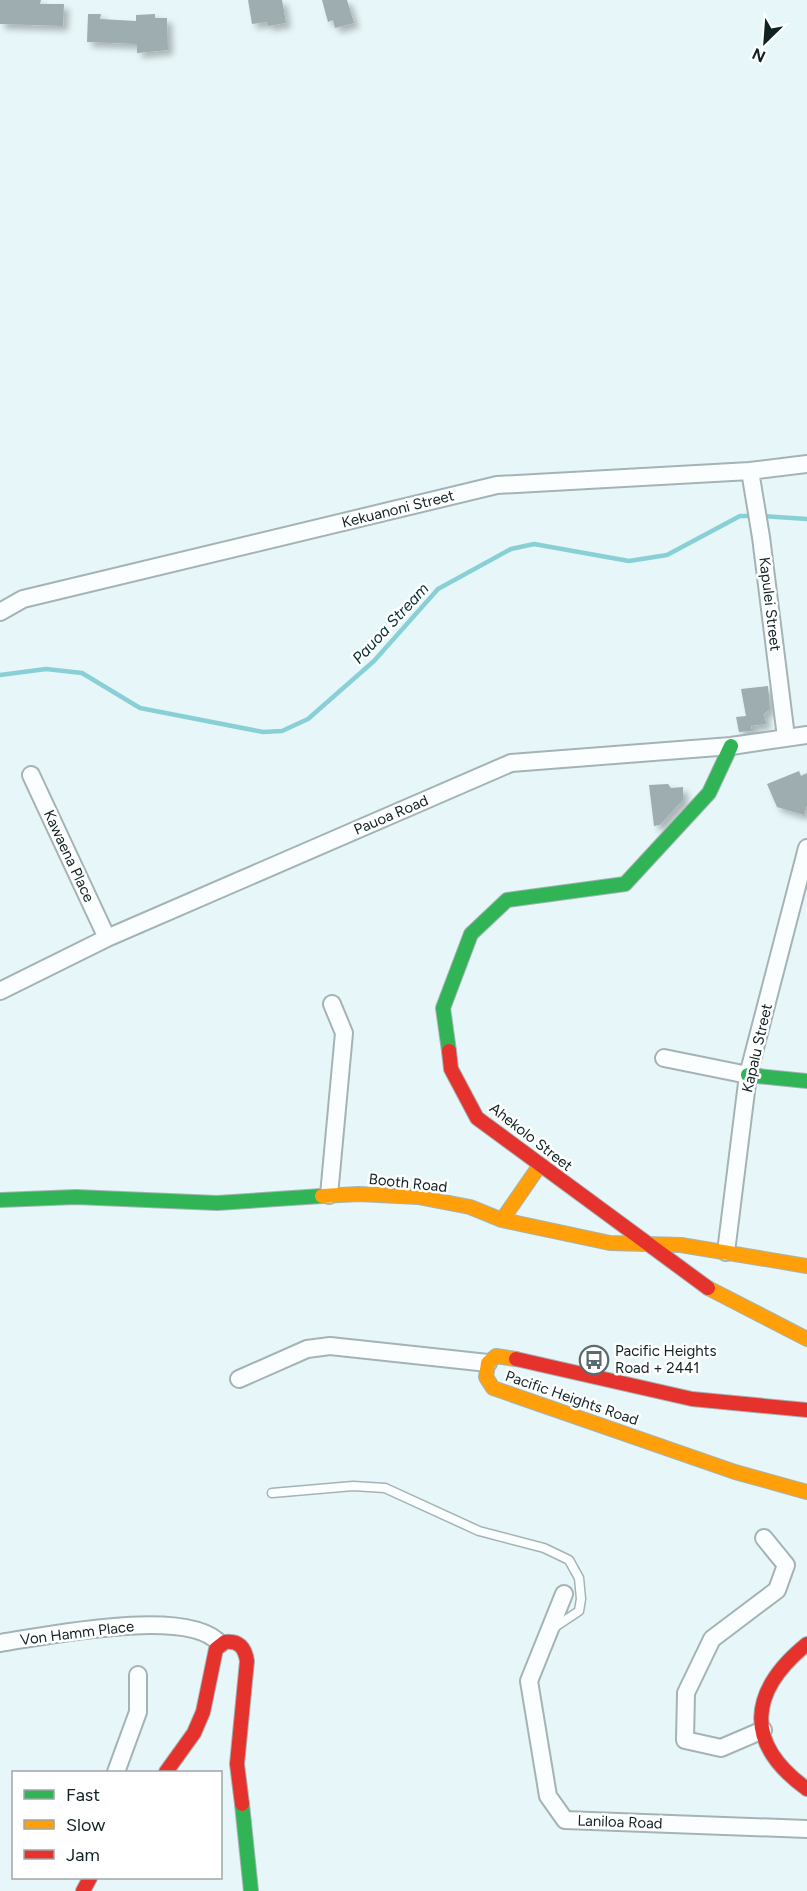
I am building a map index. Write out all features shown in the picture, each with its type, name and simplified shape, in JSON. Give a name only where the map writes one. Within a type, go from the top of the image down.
[{"type":"street","name":"Kekuanoni Street","points":[[0,612],[23,599],[497,485],[750,471],[807,464]]},
{"type":"street","name":"Kapulei Street","points":[[750,471],[761,537],[786,737]]},
{"type":"street","name":"Pauoa Road","points":[[0,992],[107,938],[511,763],[731,746],[807,735]]},
{"type":"street","name":"Ahekolo Street","points":[[731,746],[709,793],[625,884],[507,900],[471,934],[443,1008],[451,1069],[477,1118],[713,1292],[807,1339]]},
{"type":"street","name":"Kawaena Place","points":[[31,775],[107,938]]},
{"type":"street","name":"Kapalu Street","points":[[726,1252],[748,1075],[807,848]]},
{"type":"street","points":[[329,1195],[344,1033],[332,1004]]},
{"type":"street","points":[[664,1058],[748,1075],[807,1081]]},
{"type":"street","points":[[502,1220],[540,1165]]},
{"type":"street","name":"Booth Road","points":[[0,1200],[76,1197],[217,1203],[329,1195],[418,1197],[470,1207],[502,1220],[610,1243],[644,1243],[726,1252],[807,1266]]},
{"type":"street","points":[[239,1378],[307,1349],[330,1346],[488,1363]]},
{"type":"street","name":"Pacific Heights Road","points":[[807,1410],[692,1399],[505,1356],[496,1356],[488,1363],[486,1377],[493,1388],[500,1392],[735,1472],[807,1492]]},
{"type":"street","points":[[763,1730],[721,1748],[685,1740],[686,1693],[712,1640],[777,1590],[786,1565],[764,1538]]},
{"type":"street","name":"Laniloa Road","points":[[564,1594],[529,1681],[548,1796],[566,1820],[807,1829]]},
{"type":"street","name":"Von Hamm Place","points":[[0,1643],[132,1624],[191,1629],[213,1636],[220,1644]]},
{"type":"street","points":[[167,1771],[194,1733],[203,1712],[213,1657],[220,1644],[230,1641],[237,1643],[247,1656],[237,1764],[251,1891]]},
{"type":"street","points":[[807,1644],[783,1665],[767,1686],[762,1702],[763,1730],[769,1748],[785,1770],[807,1788]]},
{"type":"street","points":[[117,1771],[138,1712],[138,1675]]},
{"type":"street","points":[[785,1770],[807,1772]]},
{"type":"lane","points":[[272,1493],[353,1486],[385,1488],[479,1531],[544,1548],[569,1560],[579,1578],[581,1599],[579,1611],[549,1630]]},
{"type":"building","points":[[0,0],[41,0],[40,4],[64,4],[63,26],[0,24]]},
{"type":"building","points":[[248,0],[282,0],[286,23],[268,26],[267,22],[252,24]]},
{"type":"building","points":[[322,0],[347,0],[354,23],[335,28],[333,20],[328,22]]},
{"type":"building","points":[[88,14],[101,14],[100,19],[136,21],[136,15],[155,14],[155,18],[167,18],[168,50],[137,53],[137,44],[87,42]]},
{"type":"building","points":[[768,686],[770,709],[764,714],[766,724],[751,726],[752,731],[739,732],[736,717],[746,716],[741,689]]},
{"type":"building","points":[[799,771],[801,776],[807,773],[807,805],[804,815],[777,807],[767,784]]},
{"type":"building","points":[[668,784],[671,788],[683,787],[683,800],[660,825],[654,826],[649,785]]},
{"type":"waterway","name":"Pauoa Stream","points":[[0,675],[46,669],[82,673],[140,708],[263,732],[282,731],[308,719],[374,661],[438,589],[511,549],[534,544],[629,561],[667,555],[740,516],[753,516]]},
{"type":"waterway","name":"Pauoa Stream","points":[[762,516],[807,519]]},
{"type":"traffic: fast","points":[[449,1051],[443,1008],[471,934],[507,900],[625,884],[709,793],[731,746]]},
{"type":"traffic: fast","points":[[748,1075],[807,1081]]},
{"type":"traffic: fast","points":[[0,1200],[76,1197],[217,1203],[322,1196]]},
{"type":"traffic: fast","points":[[242,1804],[251,1891]]},
{"type":"traffic: slow","points":[[502,1220],[540,1165]]},
{"type":"traffic: slow","points":[[322,1196],[359,1194],[418,1197],[470,1207],[502,1220],[610,1243],[681,1245],[807,1266]]},
{"type":"traffic: slow","points":[[708,1288],[807,1339]]},
{"type":"traffic: slow","points":[[516,1359],[496,1356],[488,1363],[486,1377],[493,1388],[735,1472],[807,1492]]},
{"type":"traffic: jam","points":[[449,1051],[451,1069],[477,1118],[708,1288]]},
{"type":"traffic: jam","points":[[516,1359],[692,1399],[807,1410]]},
{"type":"traffic: jam","points":[[167,1771],[194,1733],[203,1712],[216,1649],[225,1642],[234,1642],[243,1649],[247,1661],[237,1764],[242,1804]]},
{"type":"traffic: jam","points":[[807,1644],[788,1662],[774,1680],[765,1698],[761,1717],[764,1735],[772,1754],[786,1771],[807,1789]]},
{"type":"traffic: jam","points":[[83,1891],[89,1879]]},
{"type":"place","name":"Pacific Heights Road + 2441","points":[[594,1360]]}]
